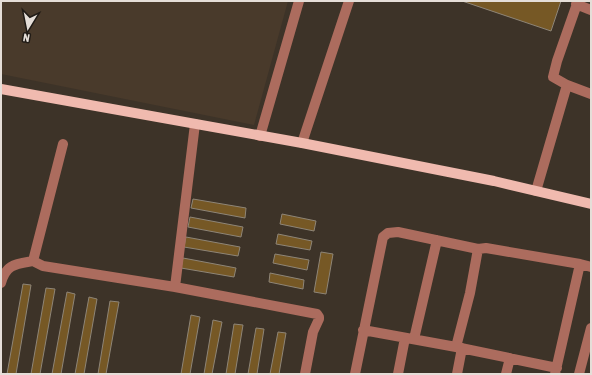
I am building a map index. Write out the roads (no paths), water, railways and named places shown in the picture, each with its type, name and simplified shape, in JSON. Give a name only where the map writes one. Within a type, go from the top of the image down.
[{"type":"main road","points":[[1,89],[302,143],[494,181],[591,204]]},
{"type":"street","points":[[260,136],[300,1]]},
{"type":"street","points":[[302,143],[349,1]]},
{"type":"street","points":[[591,10],[577,3],[553,77],[567,85],[591,94]]},
{"type":"street","points":[[536,191],[567,85]]},
{"type":"street","points":[[176,287],[195,124]]},
{"type":"street","points":[[33,261],[63,144]]},
{"type":"street","points":[[355,374],[383,237],[388,233],[398,232],[478,249],[486,248],[591,267]]},
{"type":"street","points":[[398,374],[410,339],[437,240]]},
{"type":"street","points":[[457,374],[459,347],[478,249]]},
{"type":"street","points":[[1,283],[6,270],[12,265],[33,261],[43,266],[176,287],[316,314],[319,319],[314,329],[305,374]]},
{"type":"street","points":[[363,330],[459,347],[510,358],[556,371],[580,264]]},
{"type":"street","points":[[579,374],[591,328]]},
{"type":"street","points":[[506,374],[510,358]]}]
